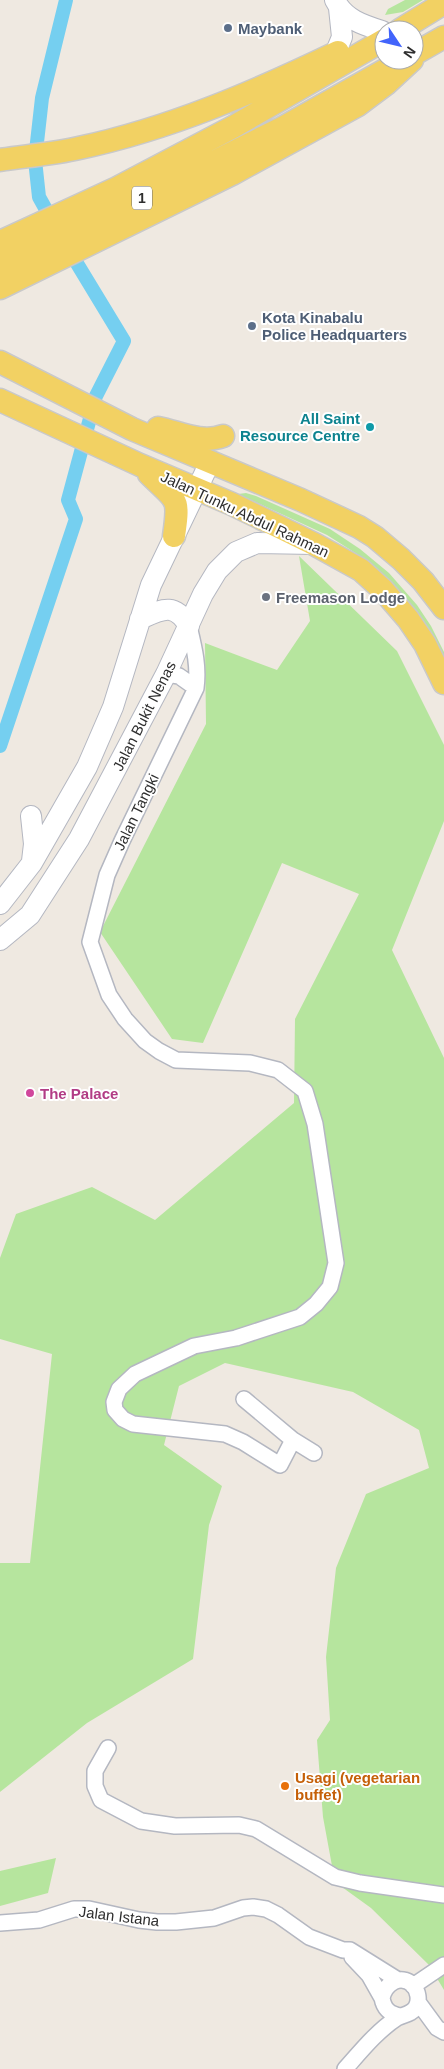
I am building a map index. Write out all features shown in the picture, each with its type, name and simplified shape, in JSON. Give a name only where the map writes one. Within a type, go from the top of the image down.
[{"type":"main road","name":"1","points":[[411,20],[444,3]]},
{"type":"main road","points":[[337,4],[358,22],[374,26]]},
{"type":"main road","points":[[335,54],[342,37],[337,4]]},
{"type":"main road","points":[[424,50],[444,37]]},
{"type":"main road","points":[[0,160],[78,148],[185,119],[374,38]]},
{"type":"main road","name":"1","points":[[0,242],[117,188],[288,97],[374,41]]},
{"type":"main road","name":"1","points":[[1,284],[143,198],[282,128],[385,70]]},
{"type":"main road","points":[[1,284],[39,268],[232,174],[358,105],[386,84],[400,70]]},
{"type":"main road","name":"Jalan Tunku Abdul Rahman","points":[[3,360],[110,419],[301,500],[375,537],[418,576],[444,608]]},
{"type":"main road","name":"Jalan Tunku Abdul Rahman","points":[[0,400],[140,465],[197,488],[314,544],[361,570],[383,590],[408,619],[425,644],[444,683]]},
{"type":"main road","points":[[0,416],[24,422],[39,418]]},
{"type":"main road","points":[[132,429],[153,428],[201,439],[213,439],[223,436]]},
{"type":"main road","name":"Jalan Bukit Nenas","points":[[0,904],[32,863],[87,768],[109,715],[151,585],[210,462]]},
{"type":"main road","points":[[140,465],[176,501],[178,508],[174,536]]},
{"type":"main road","name":"Jalan Bukit Nenas","points":[[0,940],[30,915],[92,816],[166,674],[203,594],[217,571],[236,552],[257,543],[314,544]]},
{"type":"main road","points":[[140,619],[164,610],[175,610],[182,614],[189,626]]},
{"type":"main road","points":[[54,826],[69,828],[74,825],[92,798],[101,780],[126,748]]},
{"type":"main road","points":[[31,816],[34,844],[32,863]]},
{"type":"street","name":"Jalan Tangki","points":[[189,626],[198,674],[196,688],[107,875],[90,942],[109,995],[125,1019],[145,1041],[159,1051],[176,1060],[250,1063],[278,1070],[305,1091],[315,1124],[336,1263],[330,1287],[316,1304],[300,1317],[236,1338],[194,1346],[135,1374],[119,1389],[114,1402],[115,1410],[123,1419],[133,1424],[225,1434],[243,1442],[280,1465],[293,1440]]},
{"type":"street","points":[[166,674],[179,676],[196,688]]},
{"type":"street","points":[[244,1399],[293,1440],[314,1453]]},
{"type":"street","points":[[108,1748],[95,1771],[95,1786],[101,1800],[141,1821],[175,1826],[239,1825],[256,1830],[336,1877],[360,1883],[444,1894]]},
{"type":"street","name":"Jalan Istana","points":[[0,1923],[38,1920],[74,1909],[138,1920],[176,1922],[214,1918],[243,1908],[266,1908],[289,1921],[309,1937],[343,1950],[350,1950],[398,1980]]},
{"type":"street","points":[[343,1950],[365,1970],[390,2013],[440,2030]]},
{"type":"street","points":[[413,1986],[444,1965]]},
{"type":"street","points":[[345,2069],[371,2040],[402,2016],[413,2011],[418,2002],[418,1993],[408,1982],[398,1980],[387,1986],[371,2040]]},
{"type":"street","points":[[418,2002],[440,2030]]},
{"type":"green space","points":[[405,0],[423,0],[403,12],[385,15],[388,9]]},
{"type":"green space","points":[[246,493],[330,529],[360,549],[389,573],[417,605],[431,626],[444,652],[444,667],[385,578],[357,554],[327,535],[238,494]]},
{"type":"green space","points":[[299,556],[397,651],[444,745],[444,821],[392,950],[444,1058],[444,1990],[429,1965],[371,1908],[335,1882],[323,1817],[317,1740],[330,1720],[326,1657],[336,1568],[366,1494],[429,1468],[419,1430],[353,1392],[225,1363],[179,1386],[164,1445],[222,1486],[209,1525],[193,1659],[87,1723],[0,1792],[0,1563],[30,1563],[52,1354],[0,1339],[0,1258],[16,1214],[92,1187],[155,1220],[294,1103],[295,1019],[359,894],[282,863],[203,1043],[172,1039],[100,932],[206,724],[205,643],[277,670],[310,621]]},
{"type":"green space","points":[[56,1858],[48,1893],[0,1906],[0,1871]]},
{"type":"waterway","points":[[54,224],[39,197],[35,160],[42,98],[66,0]]},
{"type":"waterway","points":[[0,746],[76,519],[68,500],[96,396],[124,341],[67,247]]},
{"type":"place","name":"Maybank","points":[[228,28]]},
{"type":"place","name":"Kota Kinabalu Police Headquarters","points":[[252,326]]},
{"type":"place","name":"All Saint Resource Centre","points":[[370,427]]},
{"type":"place","name":"Freemason Lodge","points":[[266,597]]},
{"type":"place","name":"The Palace","points":[[30,1093]]},
{"type":"place","name":"Usagi (vegetarian buffet)","points":[[285,1786]]}]
